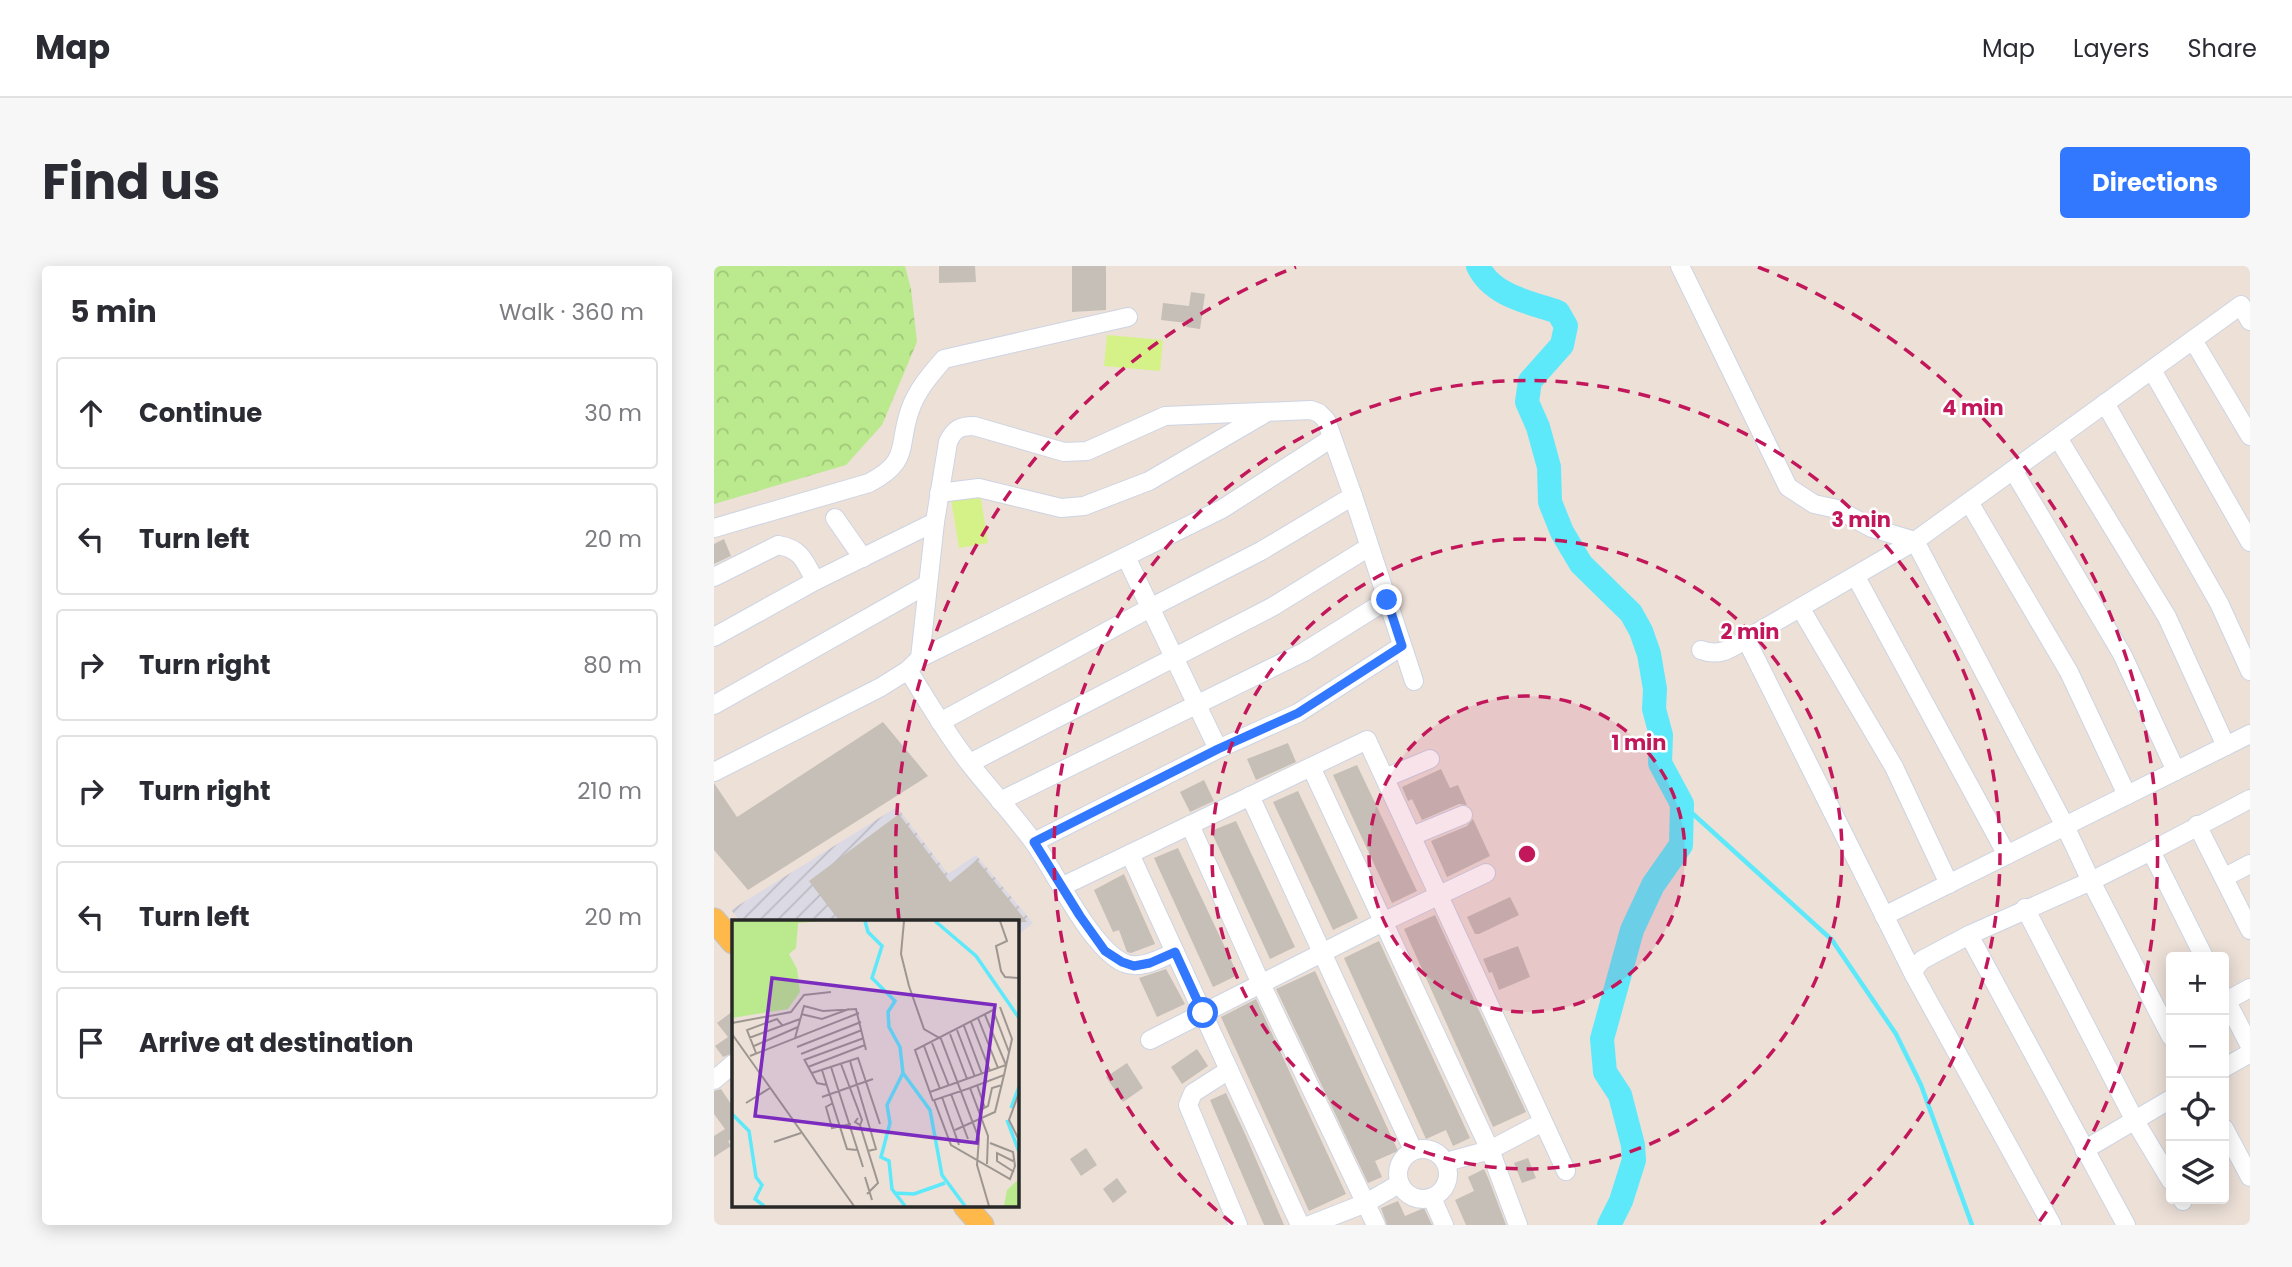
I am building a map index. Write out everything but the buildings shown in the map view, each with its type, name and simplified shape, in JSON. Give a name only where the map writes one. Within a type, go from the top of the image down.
[{"type":"main road","points":[[714,920],[732,941]]},
{"type":"main road","points":[[967,1208],[982,1225]]},
{"type":"street","points":[[1680,266],[1788,487],[1814,504],[1837,509],[1872,528],[1915,541],[2066,827],[2166,1027]]},
{"type":"street","points":[[1701,650],[1716,654],[1727,651],[1915,541],[2241,305],[2250,321]]},
{"type":"street","points":[[714,528],[869,483],[885,475],[901,455],[909,412],[915,397],[944,359],[1128,317]]},
{"type":"street","points":[[2193,340],[2250,436]]},
{"type":"street","points":[[2152,370],[2250,542]]},
{"type":"street","points":[[2105,403],[2219,603],[2250,671]]},
{"type":"street","points":[[1175,952],[1150,963],[1134,966],[1105,951],[1034,842],[940,722],[914,664],[928,584],[934,522],[952,432],[962,426],[974,426],[1064,452],[1087,451],[1165,416],[1311,410],[1319,413],[1326,420],[1353,496],[1413,681]]},
{"type":"street","points":[[939,493],[979,488],[1061,508],[1084,506],[1149,481],[1267,412]]},
{"type":"street","points":[[714,772],[881,687],[914,664],[1222,509],[1332,438]]},
{"type":"street","points":[[2058,438],[2167,617],[2225,746]]},
{"type":"street","points":[[2013,470],[2122,654],[2176,771]]},
{"type":"street","points":[[940,722],[1261,551],[1353,496]]},
{"type":"street","points":[[1969,502],[2069,672],[2127,795]]},
{"type":"street","points":[[835,518],[863,558]]},
{"type":"street","points":[[714,637],[815,581],[934,522]]},
{"type":"street","points":[[714,578],[778,545],[787,546],[800,553],[815,581]]},
{"type":"street","points":[[970,763],[1272,607],[1369,547]]},
{"type":"street","points":[[1126,558],[1218,749]]},
{"type":"street","points":[[1856,576],[2007,855]]},
{"type":"street","points":[[714,705],[928,584]]},
{"type":"street","points":[[1000,800],[1304,652],[1387,600]]},
{"type":"street","points":[[1801,608],[1894,767],[1949,884]]},
{"type":"street","points":[[1746,639],[1914,975],[2052,1225]]},
{"type":"street","points":[[1034,842],[1218,749],[1298,713],[1402,646]]},
{"type":"street","points":[[1884,916],[2250,734]]},
{"type":"street","points":[[1063,886],[1367,740],[1566,1171]]},
{"type":"street","points":[[1385,778],[1430,759]]},
{"type":"street","points":[[1311,767],[1490,1150],[1518,1225]]},
{"type":"street","points":[[1250,796],[1413,1150]]},
{"type":"street","points":[[1914,975],[1915,968],[1922,960],[1969,935],[2091,881],[2250,799]]},
{"type":"street","points":[[1412,836],[1463,815]]},
{"type":"street","points":[[1190,825],[1261,984],[1376,1225]]},
{"type":"street","points":[[2197,825],[2250,930]]},
{"type":"street","points":[[2151,850],[2202,952]]},
{"type":"street","points":[[1130,854],[1300,1225]]},
{"type":"street","points":[[2225,877],[2250,864]]},
{"type":"street","points":[[1150,1040],[1486,873]]},
{"type":"street","points":[[2025,908],[2135,1122],[2166,1173]]},
{"type":"street","points":[[1969,935],[2126,1225]]},
{"type":"street","points":[[2229,997],[2250,988]]},
{"type":"street","points":[[2229,1007],[2250,1046]]},
{"type":"street","points":[[2229,1065],[2250,1053]]},
{"type":"street","points":[[714,1080],[732,1065]]},
{"type":"street","points":[[1229,1070],[1193,1093],[1188,1105],[1238,1225]]},
{"type":"street","points":[[2084,1150],[2166,1102]]},
{"type":"street","points":[[1446,1162],[1490,1150],[1543,1122]]},
{"type":"street","points":[[2229,1137],[2250,1177]]},
{"type":"street","points":[[1426,1148],[1437,1152],[1446,1162],[1449,1176],[1443,1189],[1432,1198],[1419,1199],[1407,1194],[1399,1184],[1397,1171],[1402,1158],[1413,1150],[1426,1148]]},
{"type":"street","points":[[1310,1225],[1366,1202],[1399,1184]]},
{"type":"street","points":[[1432,1198],[1444,1225]]},
{"type":"shaded area","points":[[897,807],[948,874],[976,855],[1033,923],[1018,935],[1018,920],[739,920],[731,910]]},
{"type":"green space","points":[[714,266],[905,266],[911,289],[917,342],[882,425],[846,465],[714,504]]},
{"type":"green space","points":[[1107,335],[1163,340],[1160,371],[1104,366]]},
{"type":"green space","points":[[980,494],[988,543],[959,548],[951,499]]},
{"type":"waterway","points":[[1478,266],[1484,276],[1502,291],[1512,297],[1558,312],[1566,326],[1562,345],[1530,381],[1527,402],[1538,427],[1549,467],[1550,502],[1562,532],[1581,564],[1631,613],[1641,631],[1649,654],[1655,689],[1654,709],[1661,735],[1660,763],[1682,804],[1681,845],[1653,885],[1632,930],[1602,1039],[1605,1072],[1620,1095],[1633,1145],[1634,1160],[1621,1201],[1609,1225]]},
{"type":"waterway","points":[[1682,804],[1832,940],[1896,1034],[1921,1085],[1972,1225]]},
{"type":"route","points":[[1203,1013],[1175,952],[1150,963],[1134,966],[1105,951],[1034,842],[1218,749],[1298,713],[1402,646],[1387,600]]}]
